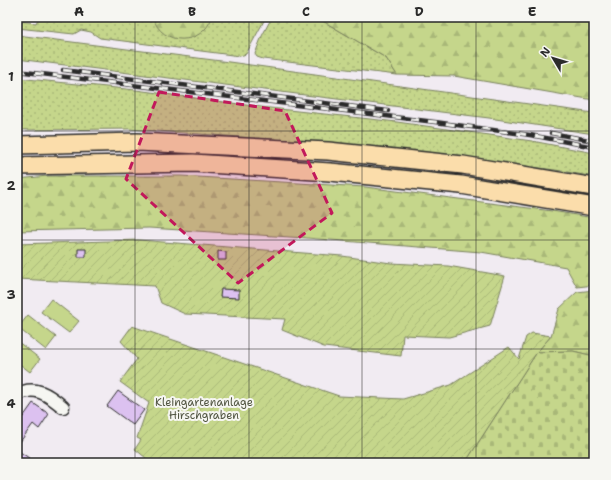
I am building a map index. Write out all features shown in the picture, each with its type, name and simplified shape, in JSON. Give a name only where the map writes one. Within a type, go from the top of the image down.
[{"type":"highway","points":[[17,145],[137,142],[328,151],[463,165],[594,186]]},
{"type":"highway","points":[[17,166],[193,163],[330,172],[461,185],[594,207]]},
{"type":"street","points":[[17,395],[27,390],[37,390],[63,406]]},
{"type":"highlighted area","points":[[159,92],[285,111],[332,213],[238,283],[126,179]]},
{"type":"green space","points":[[39,17],[266,17],[246,54],[240,56],[100,38],[91,32],[81,30],[74,34],[17,28],[17,21],[36,23]]},
{"type":"green space","points":[[153,17],[212,17],[207,27],[200,33],[191,38],[182,39],[173,38],[164,34],[157,27]]},
{"type":"green space","points":[[272,17],[316,17],[386,58],[397,75],[263,59],[257,57],[255,54]]},
{"type":"green space","points":[[316,17],[594,17],[594,100],[454,76],[397,75],[386,58]]},
{"type":"green space","points":[[17,35],[229,62],[594,113],[594,134],[489,118],[17,59]]},
{"type":"green space","points":[[17,78],[136,90],[261,107],[397,122],[532,141],[594,153],[594,177],[562,171],[392,148],[130,129],[17,130]]},
{"type":"green space","points":[[48,176],[181,176],[365,187],[552,211],[594,218],[594,285],[577,287],[566,267],[481,252],[306,238],[149,228],[17,231],[17,179]]},
{"type":"green space","points":[[138,240],[342,256],[391,263],[448,266],[505,276],[490,326],[449,337],[403,335],[401,356],[324,347],[282,330],[285,319],[185,314],[161,303],[155,286],[17,279],[17,244]]},
{"type":"green space","points":[[594,290],[594,356],[573,351],[537,352],[551,336],[559,309],[577,292]]},
{"type":"green space","points":[[51,299],[79,321],[69,333],[41,312]]},
{"type":"green space","points":[[28,315],[56,337],[46,350],[18,328]]},
{"type":"green space","name":"Kleingartenanlage Hirschgraben","points":[[132,326],[339,396],[403,399],[451,385],[509,347],[519,359],[526,337],[532,333],[551,336],[537,352],[465,463],[152,463],[135,449],[141,440],[137,438],[149,403],[120,382],[137,359],[121,341]]},
{"type":"green space","points":[[17,341],[40,359],[30,372],[17,362]]},
{"type":"green space","points":[[573,351],[594,356],[594,463],[465,463],[537,352]]},
{"type":"building","points":[[78,249],[86,249],[86,257],[78,257]]},
{"type":"building","points":[[218,251],[226,252],[226,260],[218,260]]},
{"type":"building","points":[[221,289],[239,290],[239,298],[220,297]]},
{"type":"building","points":[[118,391],[144,410],[133,425],[107,406]]},
{"type":"building","points":[[33,403],[49,414],[39,429],[33,424],[17,446],[17,413],[23,417]]},
{"type":"building","points":[[17,450],[29,458],[26,463],[17,463]]},
{"type":"railway","points":[[63,70],[388,111]]},
{"type":"railway","points":[[17,71],[435,122],[530,135],[594,147]]},
{"type":"railway","points":[[551,133],[594,141]]}]
